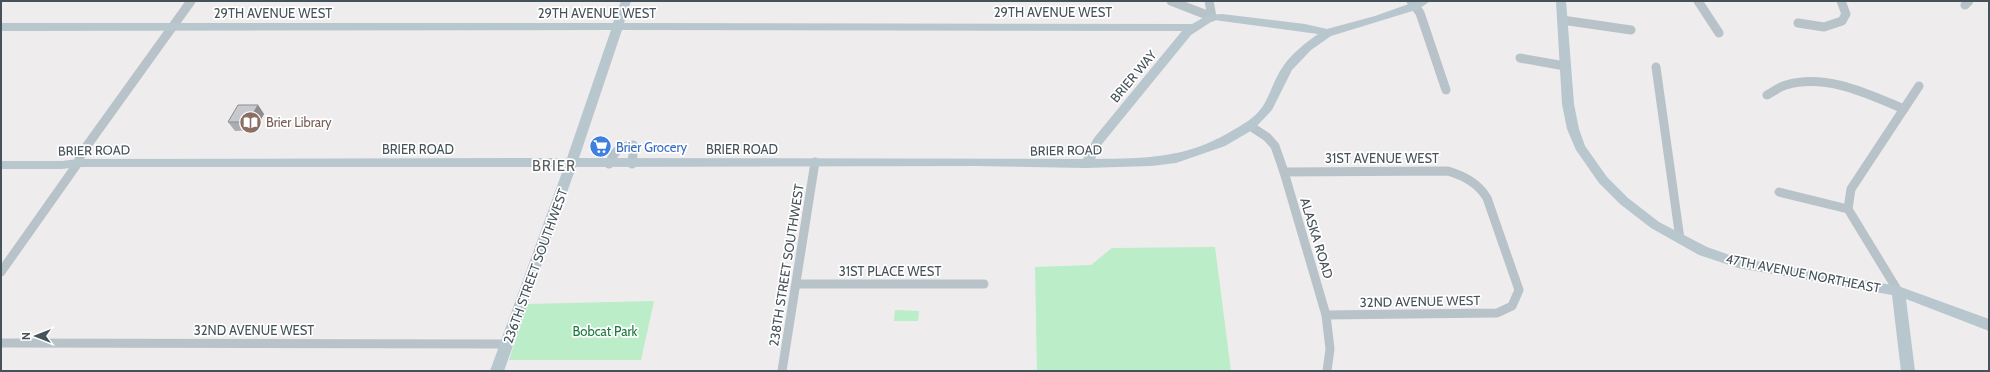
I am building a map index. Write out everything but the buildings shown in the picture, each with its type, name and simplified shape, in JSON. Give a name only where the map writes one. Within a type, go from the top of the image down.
[{"type":"street","points":[[1,272],[78,163],[81,154],[191,1]]},
{"type":"street","name":"236TH STREET SOUTHWEST","points":[[497,371],[571,164],[616,26],[626,1]]},
{"type":"street","points":[[1171,1],[1212,17],[1305,28],[1327,33]]},
{"type":"street","points":[[1209,1],[1212,17]]},
{"type":"street","name":"47TH AVENUE NORTHEAST","points":[[1561,1],[1570,117],[1580,147],[1599,175],[1624,201],[1655,225],[1680,240],[1703,251],[1738,263],[1898,291],[1989,325]]},
{"type":"street","points":[[1698,1],[1719,33]]},
{"type":"street","points":[[1798,23],[1824,27],[1842,21],[1846,14],[1841,1]]},
{"type":"street","points":[[1417,3],[1446,90]]},
{"type":"street","name":"BRIER ROAD","points":[[1,165],[62,165],[78,163],[571,164],[632,158],[815,162],[1086,164],[1176,159],[1200,152],[1221,143],[1250,126],[1268,107],[1288,68],[1307,47],[1327,33],[1378,19],[1417,3]]},
{"type":"street","name":"BRIER WAY","points":[[1086,164],[1098,141],[1187,32],[1212,17]]},
{"type":"street","points":[[1562,20],[1631,30]]},
{"type":"street","name":"29TH AVENUE WEST","points":[[1,27],[941,26],[1192,28]]},
{"type":"street","points":[[1520,58],[1565,66]]},
{"type":"street","points":[[1656,67],[1680,240]]},
{"type":"street","points":[[1767,95],[1785,85],[1801,82],[1817,82],[1855,89],[1904,109]]},
{"type":"street","points":[[1908,371],[1898,291],[1848,209],[1852,188],[1918,86]]},
{"type":"street","name":"ALASKA ROAD","points":[[1250,126],[1267,137],[1275,146],[1284,172],[1326,314],[1330,349],[1327,371]]},
{"type":"street","points":[[612,159],[622,145],[633,145],[636,148],[632,158]]},
{"type":"street","name":"238TH STREET SOUTHWEST","points":[[782,371],[815,162]]},
{"type":"street","name":"31ST AVENUE WEST","points":[[1284,172],[1448,171],[1466,176],[1477,185],[1487,198],[1519,290],[1518,298],[1513,307]]},
{"type":"street","points":[[1779,192],[1848,209]]},
{"type":"street","name":"31ST PLACE WEST","points":[[796,284],[984,284]]},
{"type":"street","name":"32ND AVENUE WEST","points":[[1326,314],[1497,313],[1513,307]]},
{"type":"street","name":"32ND AVENUE WEST","points":[[1,343],[507,344]]},
{"type":"green space","points":[[1215,247],[1231,371],[1037,371],[1035,267],[1091,265],[1112,248]]},
{"type":"green space","name":"Bobcat Park","points":[[654,301],[641,360],[509,360],[528,304]]},
{"type":"green space","points":[[895,310],[919,311],[918,321],[894,321]]},
{"type":"place","name":"Brier Library","points":[[250,122]]},
{"type":"place","name":"Brier Grocery","points":[[601,147]]},
{"type":"district","name":"BRIER","points":[[554,166]]}]
